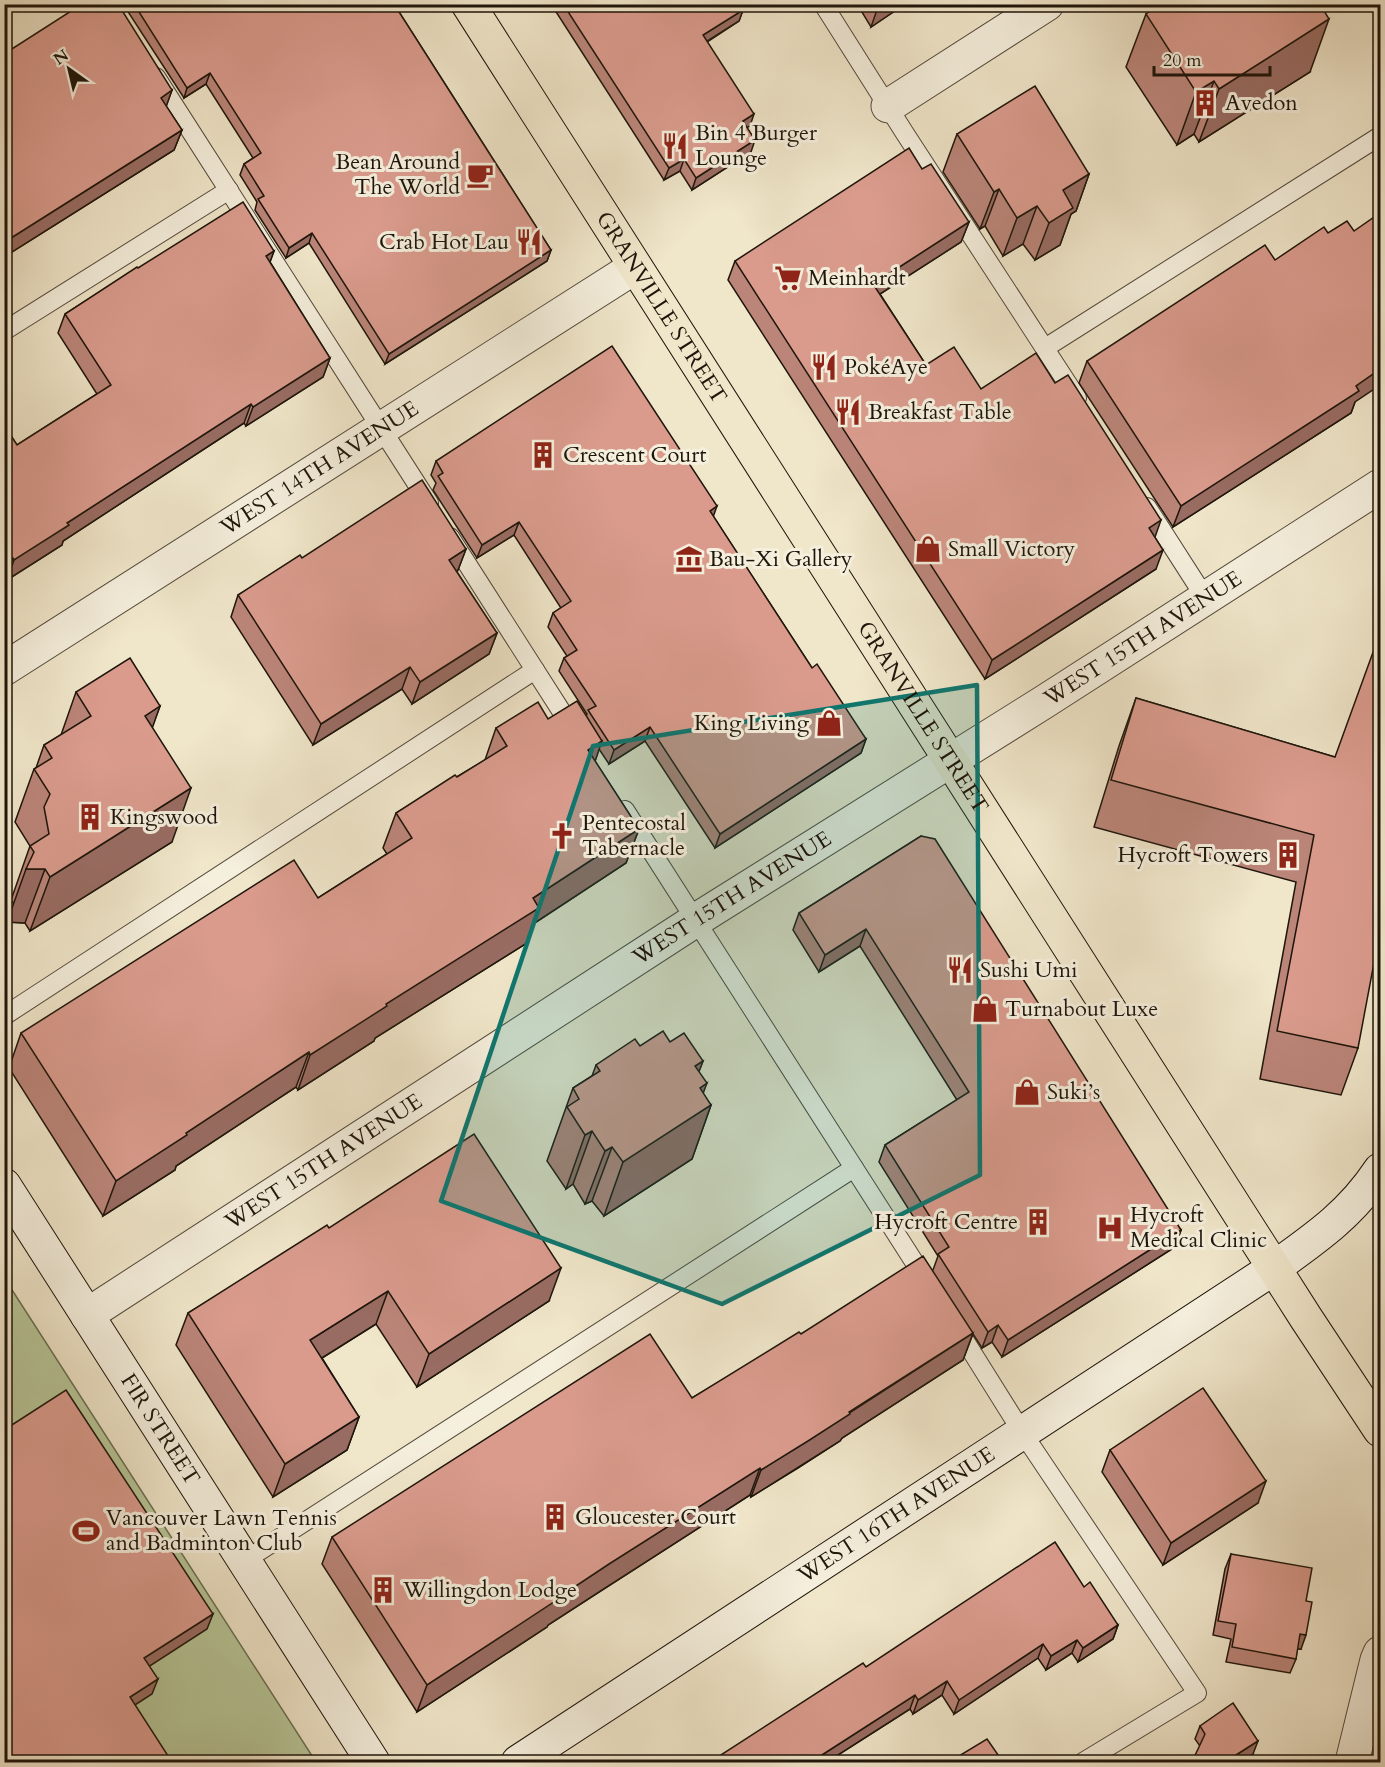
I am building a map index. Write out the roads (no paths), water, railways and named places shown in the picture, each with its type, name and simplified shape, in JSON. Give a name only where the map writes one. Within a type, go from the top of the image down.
[{"type":"highway","name":"GRANVILLE STREET","points":[[468,4],[1274,1268],[1379,1416]]},
{"type":"street","points":[[888,106],[1047,4]]},
{"type":"street","name":"WEST 14TH AVENUE","points":[[4,669],[635,267]]},
{"type":"street","name":"WEST 15TH AVENUE","points":[[87,1315],[696,920],[1206,599],[1380,486]]},
{"type":"street","name":"WEST 16TH AVENUE","points":[[518,1762],[1274,1268],[1329,1229],[1369,1188],[1380,1170]]},
{"type":"street","name":"FIR STREET","points":[[4,1185],[373,1762]]},
{"type":"street","points":[[1352,1762],[1380,1653]]},
{"type":"lane","points":[[824,4],[1083,408]]},
{"type":"lane","points":[[147,63],[580,740]]},
{"type":"lane","points":[[1045,348],[1380,136]]},
{"type":"lane","points":[[4,331],[229,190]]},
{"type":"lane","points":[[1140,497],[1206,599]]},
{"type":"lane","points":[[4,1016],[536,670]]},
{"type":"lane","points":[[619,801],[1022,1432],[1197,1693],[1083,1762]]},
{"type":"lane","points":[[244,1561],[854,1168]]},
{"type":"place","name":"Avedon","points":[[1205,103]]},
{"type":"place","name":"Bin 4 Burger Lounge","points":[[675,146]]},
{"type":"place","name":"Bean Around The World","points":[[480,175]]},
{"type":"place","name":"Crab Hot Lau","points":[[529,242]]},
{"type":"place","name":"Meinhardt","points":[[788,278]]},
{"type":"place","name":"PokéAye","points":[[824,367]]},
{"type":"place","name":"Breakfast Table","points":[[848,412]]},
{"type":"place","name":"Crescent Court","points":[[543,455]]},
{"type":"place","name":"Small Victory","points":[[928,549]]},
{"type":"place","name":"Bau-Xi Gallery","points":[[689,559]]},
{"type":"place","name":"King Living","points":[[829,723]]},
{"type":"place","name":"Kingswood","points":[[90,817]]},
{"type":"place","name":"Pentecostal Tabernacle","points":[[562,836]]},
{"type":"place","name":"Hycroft Towers","points":[[1288,855]]},
{"type":"place","name":"Sushi Umi","points":[[960,970]]},
{"type":"place","name":"Turnabout Luxe","points":[[985,1009]]},
{"type":"place","name":"Suki’s","points":[[1027,1092]]},
{"type":"place","name":"Hycroft Centre","points":[[1038,1222]]},
{"type":"place","name":"Hycroft Medical Clinic","points":[[1110,1228]]},
{"type":"place","name":"Gloucester Court","points":[[555,1517]]},
{"type":"place","name":"Vancouver Lawn Tennis and Badminton Club","points":[[86,1531]]},
{"type":"place","name":"Willingdon Lodge","points":[[383,1590]]}]
